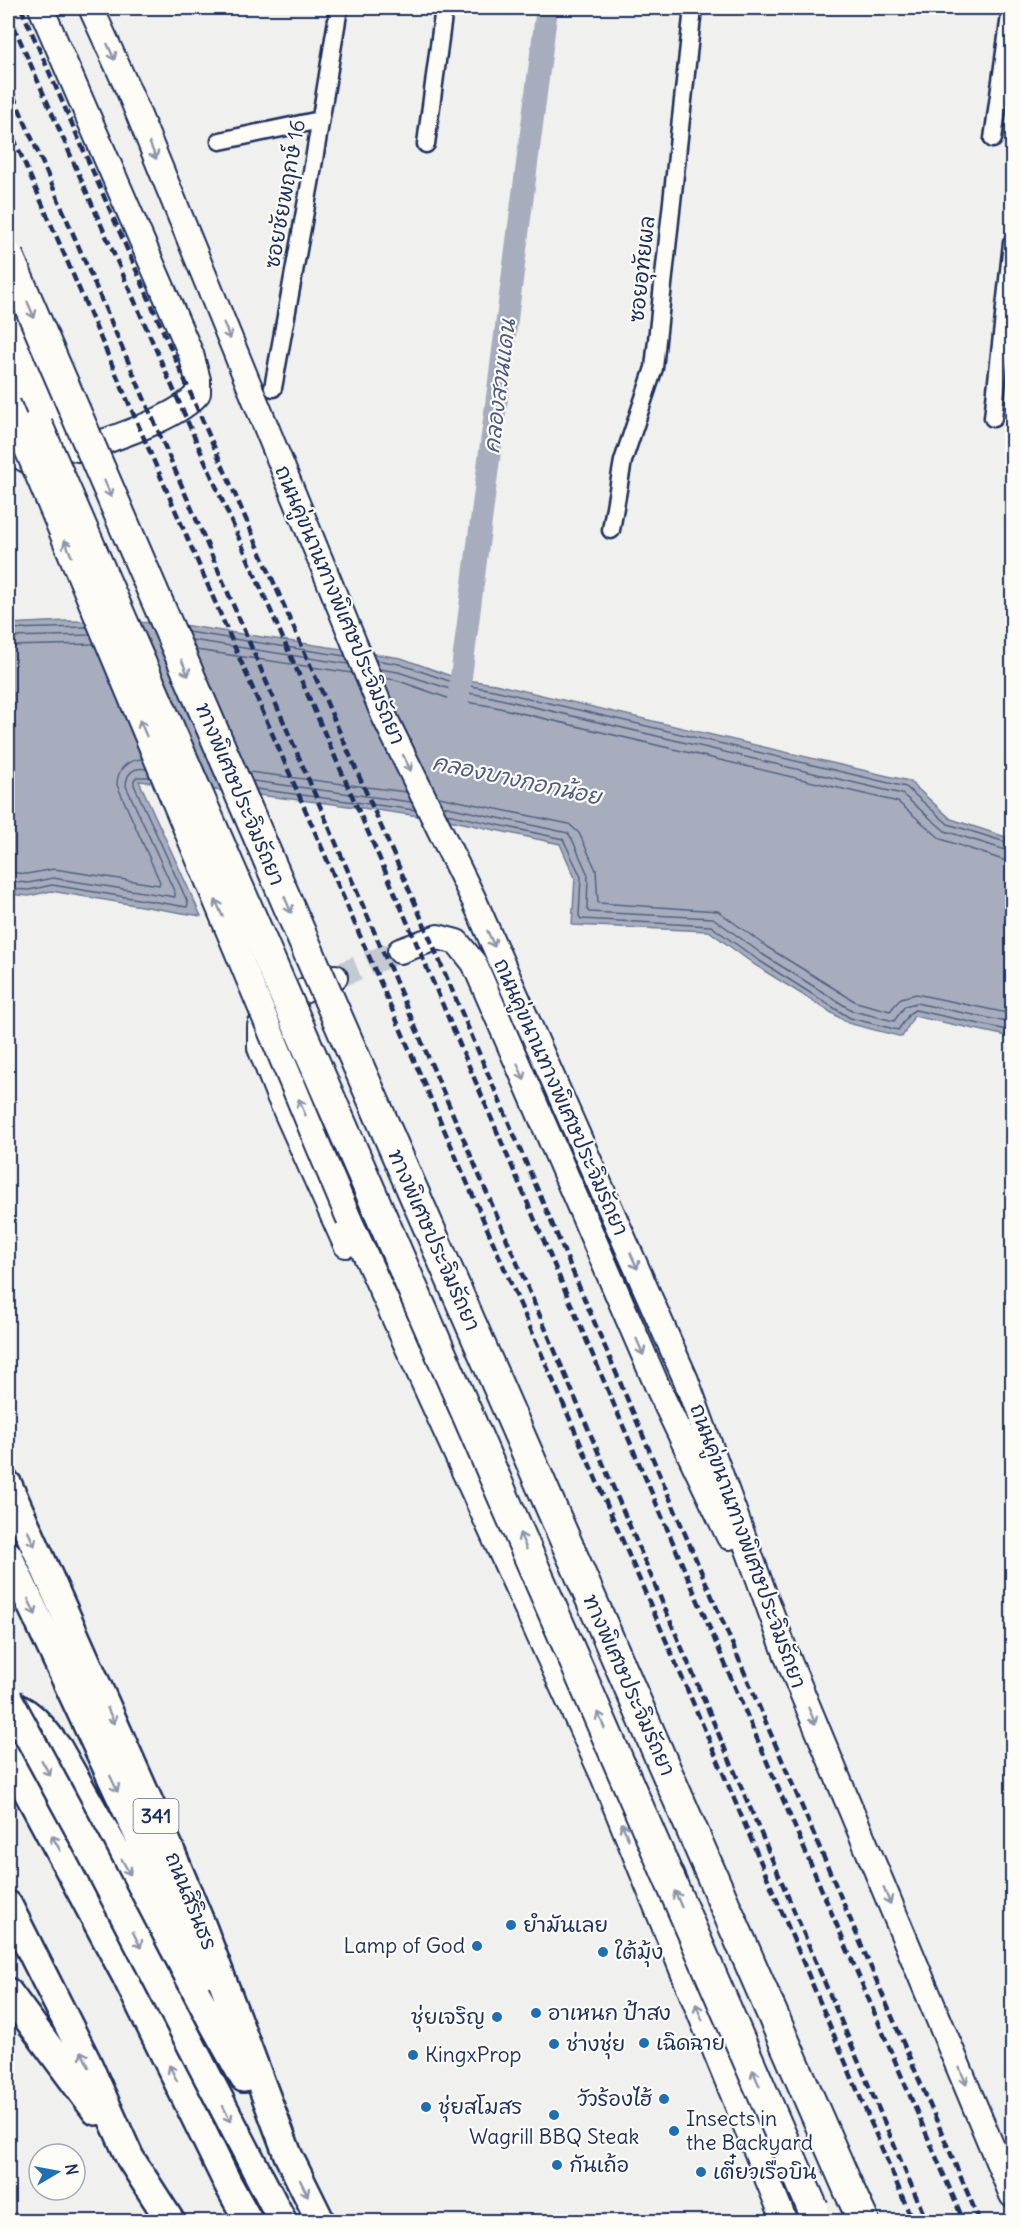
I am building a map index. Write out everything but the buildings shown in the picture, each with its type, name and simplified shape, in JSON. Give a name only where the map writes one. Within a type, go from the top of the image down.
[{"type":"highway","name":"ทางพิเศษประจิมรัถยา","points":[[8,256],[312,960],[864,2222]]},
{"type":"highway","name":"ทางพิเศษประจิมรัถยา","points":[[8,359],[819,2222]]},
{"type":"main road","points":[[8,319],[57,435],[69,445],[86,448],[166,416],[191,403],[198,393],[198,380],[191,354],[40,8]]},
{"type":"main road","points":[[8,439],[21,457],[46,469],[103,456],[202,415],[208,405],[210,392],[208,367],[195,329],[57,8]]},
{"type":"main road","name":"ถนนคู่ขนานทางพิเศษประจิมรัถยา","points":[[91,8],[131,96],[384,716],[474,900],[687,1380],[788,1659],[1012,2195]]},
{"type":"main road","points":[[8,404],[350,1219],[603,1776],[785,2222]]},
{"type":"main road","points":[[400,951],[438,937],[457,942],[474,963],[658,1390],[788,1659]]},
{"type":"main road","points":[[334,977],[281,1001],[267,1011],[260,1026],[260,1048],[278,1094],[506,1604],[603,1776]]},
{"type":"main road","name":"ถนนสิรินธร","points":[[8,1485],[168,1845],[203,1929],[288,2155],[321,2222]]},
{"type":"main road","points":[[8,1555],[288,2155]]},
{"type":"main road","points":[[8,1698],[89,1848],[283,2222]]},
{"type":"main road","points":[[8,1706],[15,1707],[35,1719],[58,1748],[288,2155]]},
{"type":"main road","points":[[8,1755],[126,1976],[249,2222]]},
{"type":"main road","points":[[8,1905],[86,2060],[130,2158]]},
{"type":"main road","points":[[8,1992],[130,2158],[171,2222]]},
{"type":"street","name":"ซอยชัยพฤกษ์ 16","points":[[273,388],[339,8]]},
{"type":"street","points":[[426,144],[444,8]]},
{"type":"street","name":"ซอยอุทัยผล","points":[[611,530],[623,461],[654,368],[693,8]]},
{"type":"street","points":[[993,139],[1011,8]]},
{"type":"street","points":[[219,141],[320,120]]},
{"type":"street","points":[[993,418],[1012,243]]},
{"type":"water","name":"คลองบางกอกน้อย","points":[[67,621],[169,623],[401,658],[459,679],[495,684],[909,781],[951,819],[1012,839],[1012,1037],[914,1016],[902,1037],[848,1023],[755,965],[709,931],[572,925],[575,878],[560,844],[454,821],[139,781],[201,916],[51,891],[29,896],[8,894],[8,624]]},
{"type":"waterway","name":"คลองสวนแดน","points":[[457,708],[547,8]]},
{"type":"tunnel","points":[[335,977],[400,951]]},
{"type":"railway","points":[[21,8],[410,892],[980,2222]]},
{"type":"railway","points":[[8,13],[397,898],[964,2222]]},
{"type":"railway","points":[[8,83],[543,1323],[927,2222]]},
{"type":"railway","points":[[8,125],[707,1735],[913,2222]]},
{"type":"place","name":"ยำมันเลย","points":[[511,1925]]},
{"type":"place","name":"Lamp of God","points":[[477,1946]]},
{"type":"place","name":"ใต้มุ้ง","points":[[603,1952]]},
{"type":"place","name":"อาเหนก ป้าสง","points":[[536,2013]]},
{"type":"place","name":"ชุ่ยเจริญ","points":[[497,2017]]},
{"type":"place","name":"เฉิดฉาย","points":[[644,2043]]},
{"type":"place","name":"ช่างชุ่ย","points":[[554,2044]]},
{"type":"place","name":"KingxProp","points":[[413,2055]]},
{"type":"place","name":"วัวร้องไฮ้","points":[[664,2099]]},
{"type":"place","name":"ชุ่ยสโมสร","points":[[426,2107]]},
{"type":"place","name":"Wagrill BBQ Steak","points":[[554,2115]]},
{"type":"place","name":"Insects in the Backyard","points":[[674,2131]]},
{"type":"place","name":"กันเถ้อ","points":[[557,2165]]},
{"type":"place","name":"เตี๋ยวเรือบิน","points":[[701,2172]]}]
